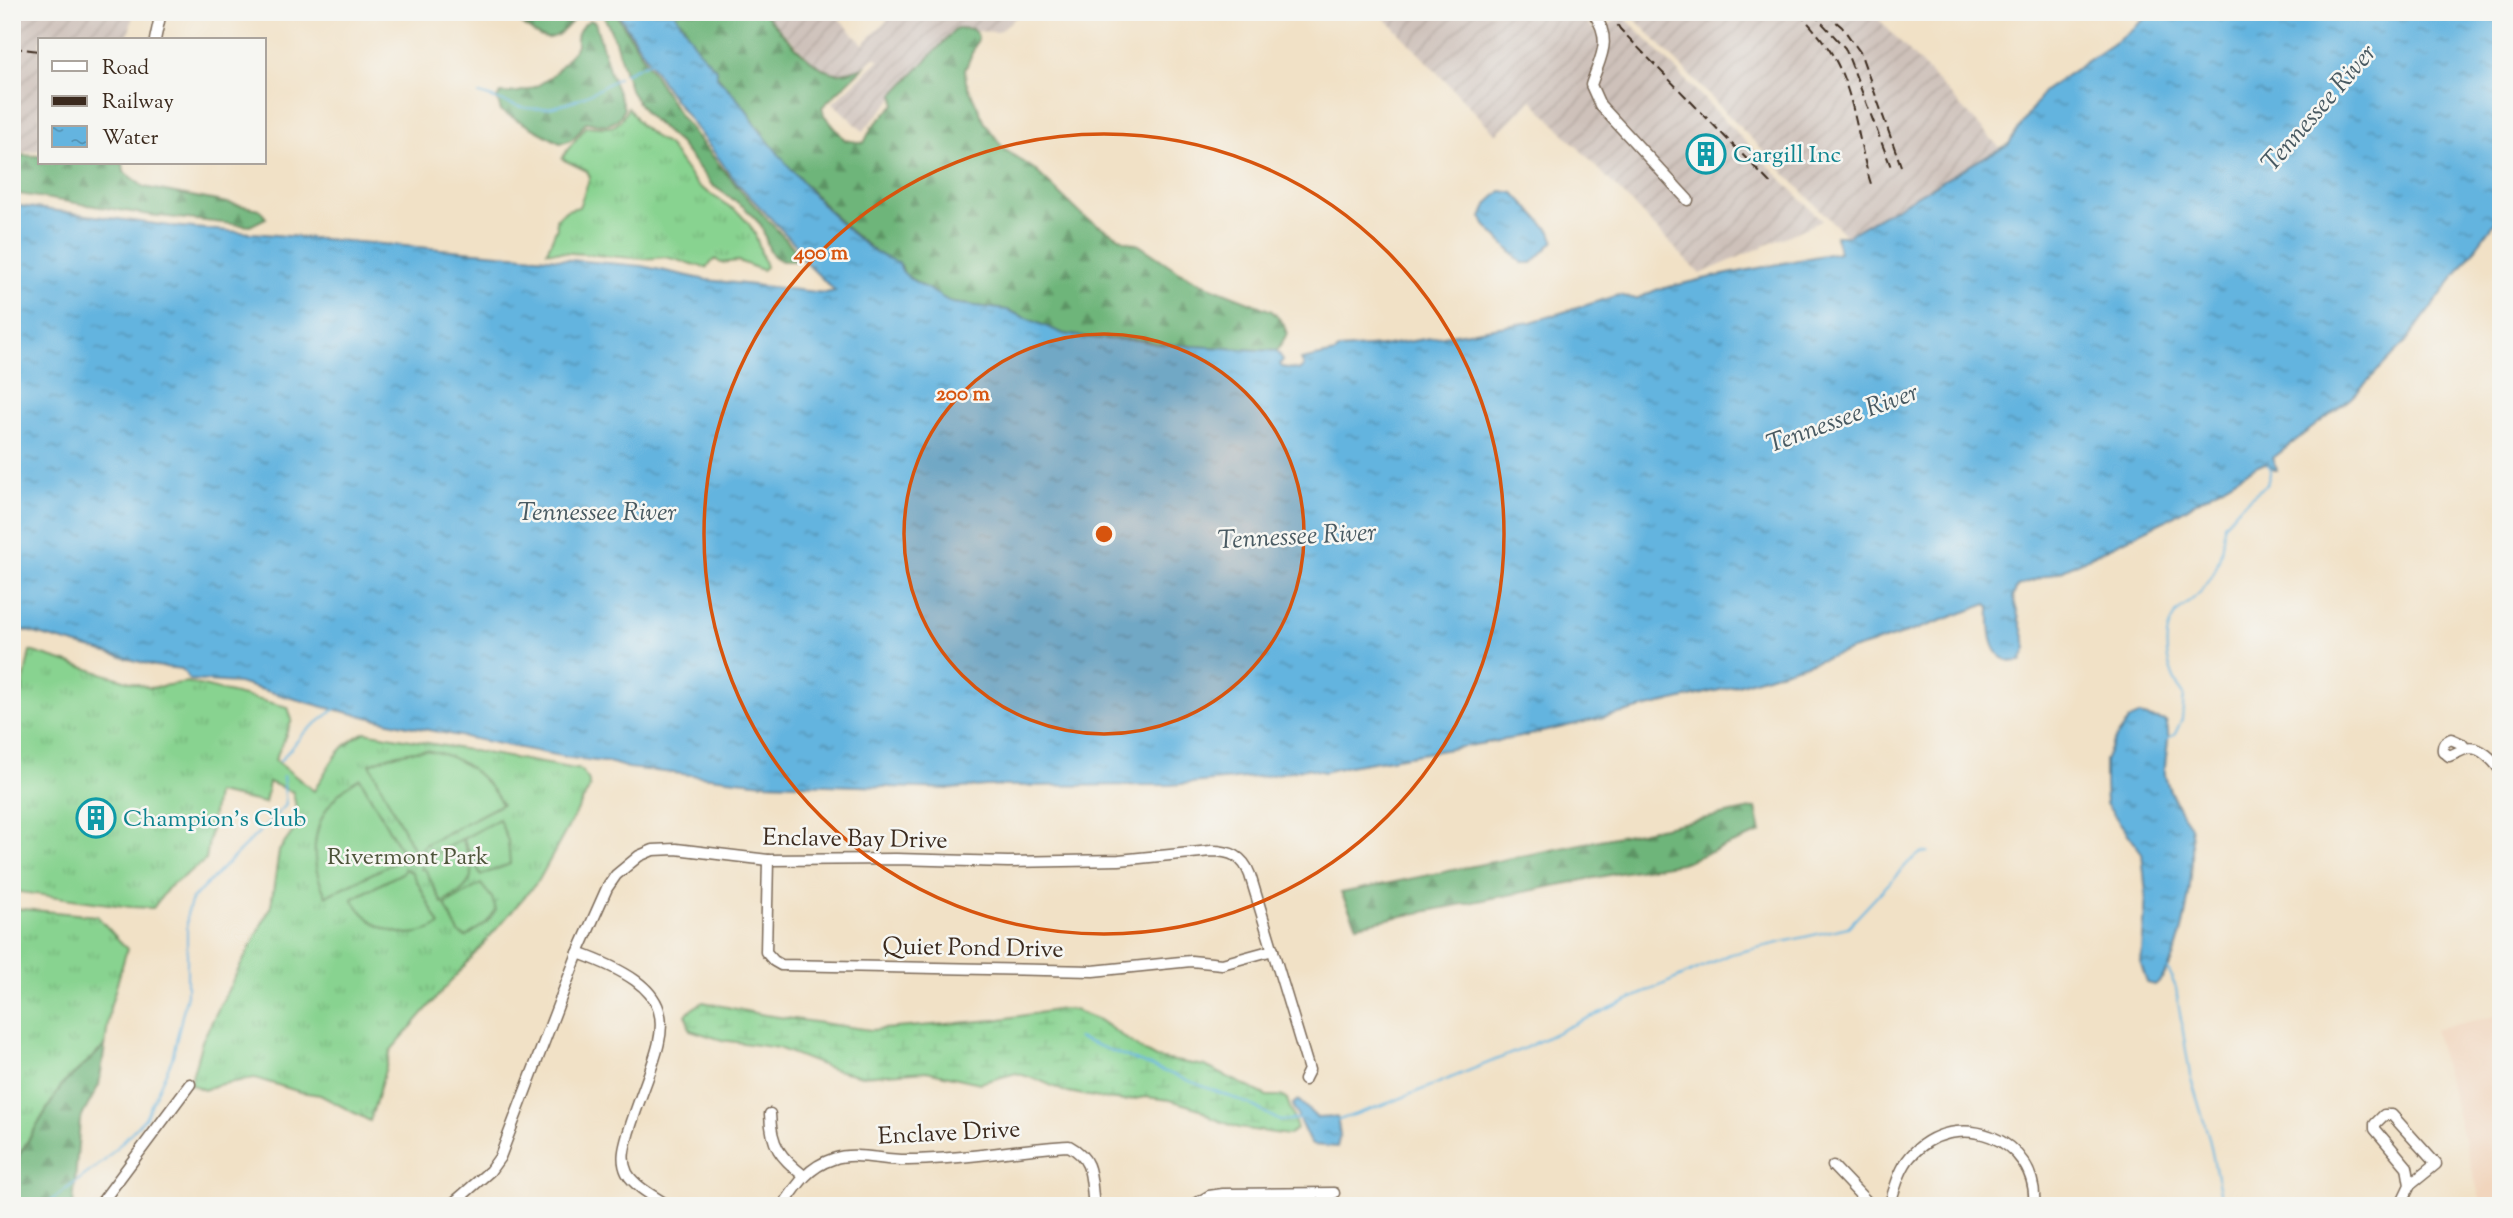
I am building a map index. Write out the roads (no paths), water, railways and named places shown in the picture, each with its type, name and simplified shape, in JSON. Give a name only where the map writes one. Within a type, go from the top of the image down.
[{"type":"street","points":[[155,38],[161,12]]},
{"type":"street","points":[[1593,12],[1601,24],[1606,41],[1591,85],[1600,105],[1688,200]]},
{"type":"street","points":[[2466,749],[2486,755],[2501,771]]},
{"type":"street","name":"Enclave Bay Drive","points":[[450,1206],[490,1171],[500,1157],[578,953],[607,888],[616,875],[639,856],[653,850],[676,849],[768,860],[1119,860],[1221,851],[1238,855],[1245,861],[1309,1070],[1304,1080]]},
{"type":"street","name":"Quiet Pond Drive","points":[[768,860],[766,952],[781,965],[1093,971],[1191,961],[1222,964],[1273,950]]},
{"type":"street","points":[[578,953],[623,971],[635,979],[644,986],[660,1010],[660,1040],[631,1125],[623,1158],[633,1181],[669,1206]]},
{"type":"street","points":[[99,1206],[190,1084]]},
{"type":"street","points":[[770,1114],[770,1130],[778,1151],[804,1176]]},
{"type":"street","points":[[2400,1206],[2410,1185],[2436,1164],[2392,1115],[2384,1115],[2375,1124],[2375,1129],[2407,1167],[2410,1185]]},
{"type":"street","points":[[1889,1206],[1902,1170],[1911,1155],[1947,1132],[1973,1131],[1996,1138],[2023,1161],[2033,1181],[2034,1206]]},
{"type":"street","name":"Enclave Drive","points":[[783,1206],[804,1176],[819,1164],[847,1156],[906,1160],[946,1159],[1069,1146],[1084,1155],[1088,1162],[1094,1206]]},
{"type":"street","points":[[1833,1166],[1871,1206]]},
{"type":"street","points":[[1192,1206],[1209,1196],[1223,1194],[1334,1193]]},
{"type":"water","name":"Tennessee River","points":[[617,12],[674,12],[700,52],[717,70],[717,77],[746,109],[755,125],[822,205],[863,243],[882,256],[899,262],[901,270],[909,278],[952,303],[1007,310],[1064,334],[1157,344],[1277,351],[1283,360],[1280,364],[1282,367],[1300,370],[1304,366],[1301,360],[1335,353],[1340,349],[1381,346],[1531,322],[1619,295],[1636,299],[1656,290],[1703,279],[1839,252],[1836,236],[1846,236],[2008,145],[2044,91],[2121,38],[2153,12],[2501,12],[2501,214],[2404,344],[2351,398],[2273,458],[2277,470],[2268,464],[2258,465],[2166,520],[2061,571],[2017,586],[2013,597],[2027,648],[2021,661],[2003,658],[1997,652],[1991,636],[1990,607],[1987,604],[1910,632],[1728,688],[1521,737],[1324,772],[1307,768],[1266,776],[1170,785],[986,786],[950,789],[764,783],[628,768],[403,725],[238,683],[190,680],[182,669],[155,666],[12,627],[12,205],[170,226],[642,266],[707,280],[825,293],[835,291],[802,259],[796,245],[737,183],[668,91]]},
{"type":"water","points":[[1501,191],[1514,193],[1551,232],[1554,240],[1532,263],[1522,263],[1485,225],[1482,218],[1488,203]]},
{"type":"water","points":[[2139,715],[2166,721],[2166,779],[2174,800],[2189,825],[2192,842],[2190,886],[2180,935],[2165,974],[2155,985],[2147,983],[2141,964],[2146,895],[2142,853],[2106,804],[2105,760],[2113,742],[2129,720]]},
{"type":"water","points":[[1298,1100],[1317,1118],[1337,1117],[1340,1135],[1337,1147],[1312,1145],[1294,1109],[1293,1104]]},
{"type":"waterway","points":[[624,74],[649,62]]},
{"type":"waterway","points":[[479,94],[526,108],[550,108],[586,95],[618,78]]},
{"type":"waterway","points":[[2168,738],[2175,734],[2182,719],[2184,695],[2170,667],[2167,645],[2170,624],[2178,611],[2200,593],[2213,575],[2223,542],[2224,524],[2242,504],[2267,484],[2271,470],[2268,465]]},
{"type":"waterway","points":[[280,761],[304,733],[335,709]]},
{"type":"waterway","points":[[44,1206],[104,1161],[145,1118],[172,1059],[187,994],[187,914],[192,899],[286,805],[283,776]]},
{"type":"waterway","points":[[1336,1121],[1394,1101],[1525,1048],[1731,954],[1848,927],[1909,862],[1921,853],[1928,852]]},
{"type":"waterway","points":[[2168,969],[2176,988],[2190,1075],[2209,1138],[2223,1206]]},
{"type":"waterway","points":[[1078,1038],[1249,1104],[1280,1121],[1300,1119]]},
{"type":"railway","points":[[1610,12],[1620,29],[1772,185]]},
{"type":"railway","points":[[1798,12],[1825,44],[1838,65],[1849,95],[1872,187]]},
{"type":"railway","points":[[1812,12],[1845,48],[1891,167]]},
{"type":"railway","points":[[1825,12],[1842,27],[1860,52],[1901,166]]},
{"type":"railway","points":[[12,48],[38,51]]},
{"type":"place","name":"Cargill Inc","points":[[1706,154]]},
{"type":"place","name":"Champion's Club","points":[[96,818]]},
{"type":"park label","name":"Rivermont Park","points":[[408,856]]}]
